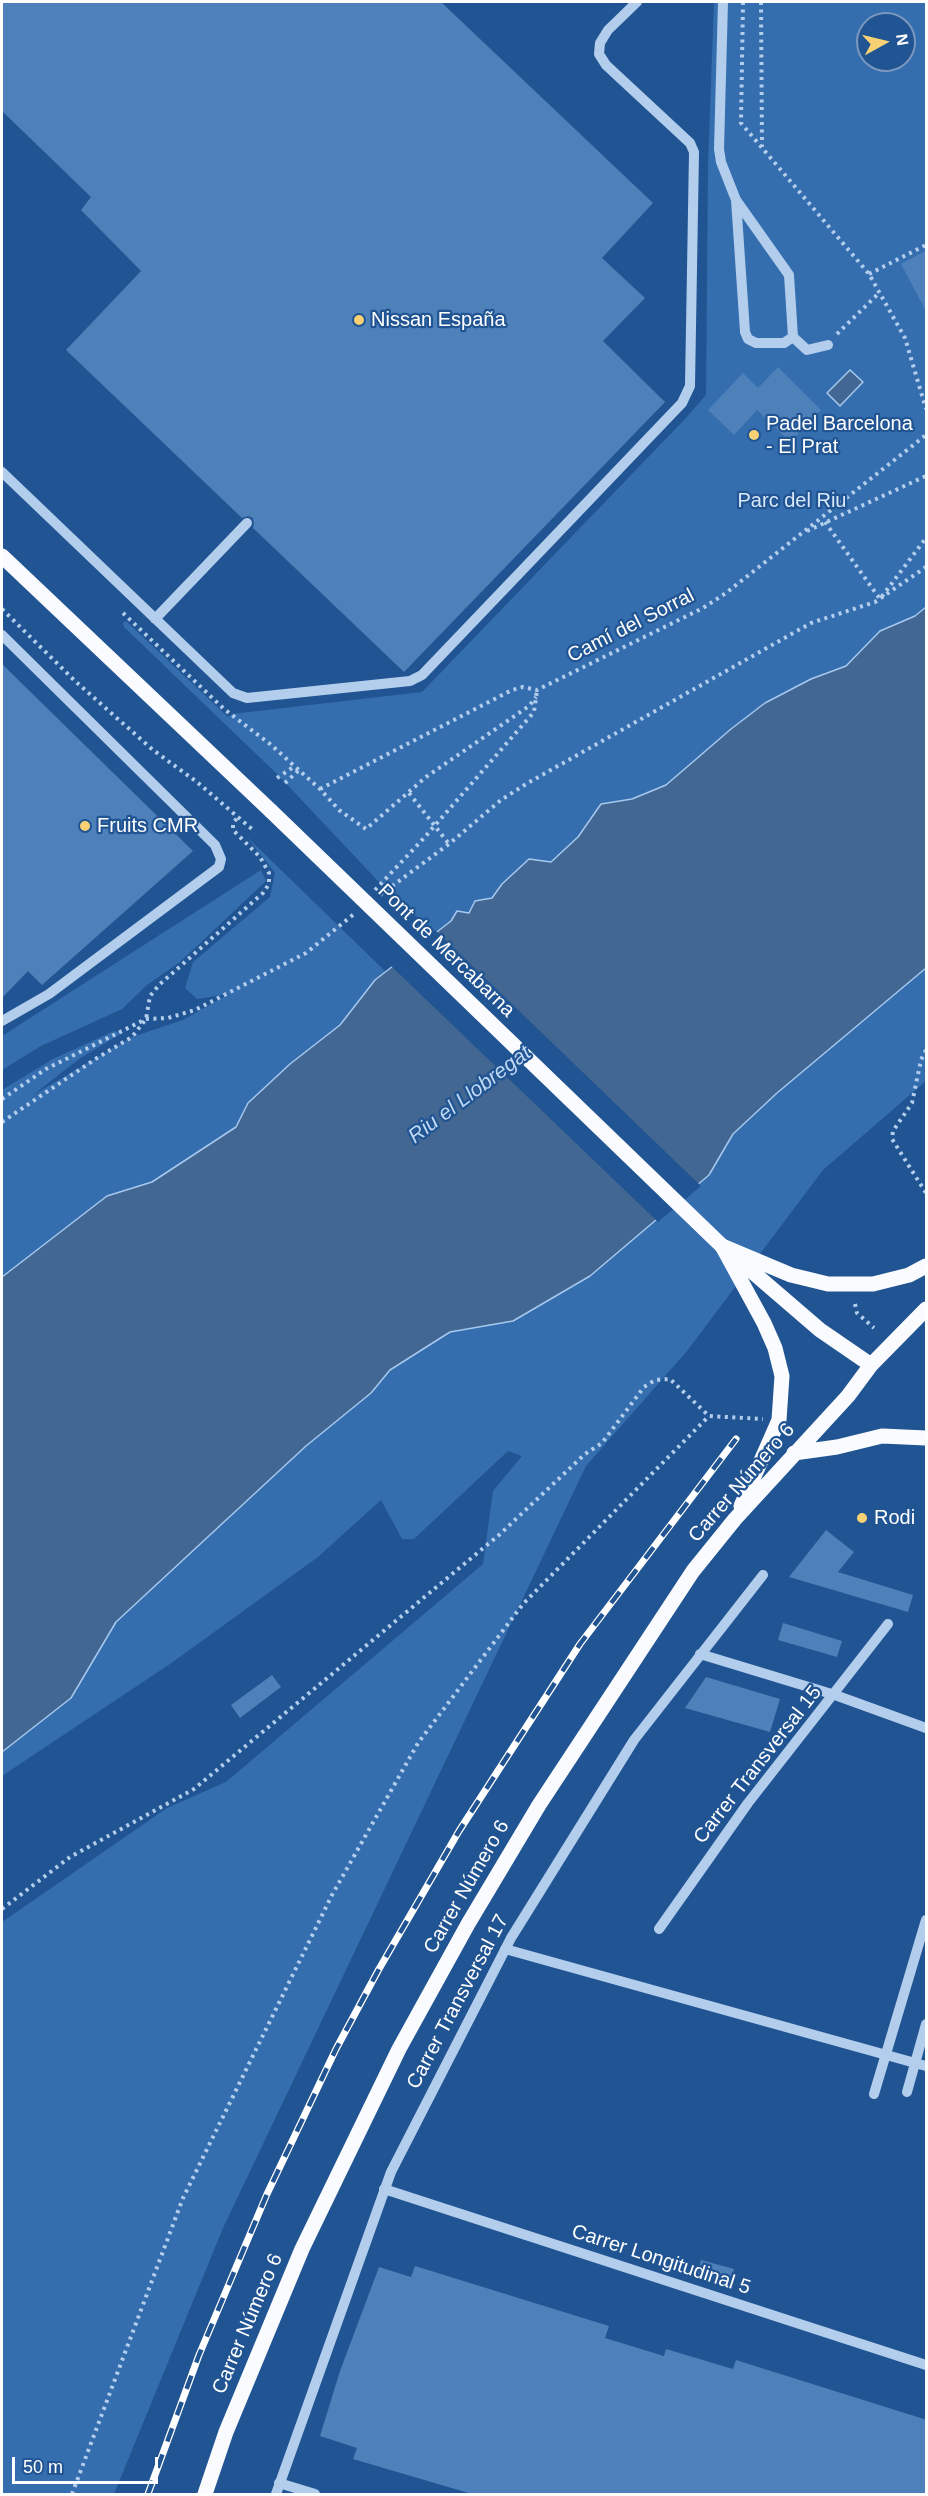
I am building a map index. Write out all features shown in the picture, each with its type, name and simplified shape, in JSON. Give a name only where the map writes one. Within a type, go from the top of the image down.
[{"type":"main road","name":"Pont de Mercabarna","points":[[2,556],[271,811],[722,1246]]},
{"type":"main road","points":[[722,1246],[791,1275],[828,1284],[873,1284],[909,1275],[927,1266]]},
{"type":"main road","points":[[722,1246],[820,1330],[871,1365]]},
{"type":"main road","points":[[722,1246],[752,1299],[775,1348],[782,1376],[782,1406],[779,1420],[735,1519]]},
{"type":"main road","name":"Carrer Número 6","points":[[205,2494],[226,2432],[302,2249],[399,2049],[468,1924],[539,1805],[693,1571],[735,1519],[848,1396],[871,1365],[927,1309]]},
{"type":"main road","points":[[794,1453],[837,1447],[882,1436],[927,1438]]},
{"type":"lane","points":[[2,472],[233,693],[247,698],[410,681],[422,675],[682,403],[690,386],[694,152],[690,143],[606,65],[599,54],[600,43],[608,30],[637,2]]},
{"type":"lane","points":[[723,2],[719,148],[721,162],[736,201],[789,275],[793,337],[807,350],[828,345]]},
{"type":"lane","points":[[736,201],[745,332],[748,339],[756,343],[784,343],[793,337]]},
{"type":"lane","points":[[155,619],[247,523]]},
{"type":"lane","points":[[2,635],[215,844],[221,859],[219,867],[49,994],[2,1021]]},
{"type":"lane","name":"Carrer Transversal 17","points":[[276,2494],[390,2172],[505,1949],[633,1740],[763,1575]]},
{"type":"lane","name":"Carrer Transversal 15","points":[[659,1929],[748,1803],[835,1695],[888,1624]]},
{"type":"lane","points":[[700,1654],[835,1695],[927,1728]]},
{"type":"lane","points":[[874,2094],[927,1920]]},
{"type":"lane","points":[[505,1949],[921,2064]]},
{"type":"lane","points":[[907,2092],[921,2064],[927,2024]]},
{"type":"lane","name":"Carrer Longitudinal 5","points":[[384,2189],[927,2365]]},
{"type":"lane","points":[[279,2483],[315,2494]]},
{"type":"path","points":[[743,2],[741,123],[869,274],[905,338],[927,409]]},
{"type":"path","points":[[761,2],[762,147]]},
{"type":"path","points":[[869,274],[927,244]]},
{"type":"path","points":[[828,345],[838,332],[879,293]]},
{"type":"path","name":"Camí del Sorral","points":[[409,793],[366,829],[339,810],[320,789],[512,690],[523,687],[537,690],[703,608],[726,593],[927,435]]},
{"type":"path","points":[[800,534],[927,476]]},
{"type":"path","points":[[825,522],[880,599]]},
{"type":"path","points":[[880,599],[927,538]]},
{"type":"path","points":[[376,898],[449,844],[501,800],[526,784],[811,623],[880,599],[927,567]]},
{"type":"path","points":[[2,609],[75,681],[153,750],[197,782],[253,830]]},
{"type":"path","points":[[371,895],[534,712],[537,690]]},
{"type":"path","points":[[449,844],[409,793],[426,777],[528,706],[536,697]]},
{"type":"path","points":[[277,778],[295,766]]},
{"type":"path","points":[[285,783],[299,771]]},
{"type":"path","points":[[2,1122],[132,1037],[146,1019],[150,996],[159,985],[251,904],[269,884],[269,873],[261,857],[233,830],[233,823],[238,818]]},
{"type":"path","points":[[2,1099],[46,1069],[146,1019],[168,1018],[195,1010],[306,954],[356,911]]},
{"type":"path","points":[[927,1050],[921,1060],[912,1103],[893,1131],[892,1138],[927,1193]]},
{"type":"path","points":[[855,1304],[856,1313],[874,1328]]},
{"type":"path","points":[[2,1909],[70,1857],[194,1789],[499,1535],[585,1454],[602,1443],[644,1387],[655,1380],[670,1379],[709,1416],[779,1420]]},
{"type":"path","points":[[72,2494],[183,2198],[332,1895],[418,1743],[523,1604],[709,1416]]},
{"type":"green space","name":"Parc del Riu","points":[[714,2],[926,2],[926,607],[915,616],[880,631],[847,666],[811,679],[765,703],[666,785],[632,799],[601,804],[578,837],[551,862],[502,884],[492,899],[475,901],[469,913],[457,911],[451,921],[435,934],[377,880],[278,775],[124,627],[123,623],[126,621],[228,717],[232,714],[422,692],[706,395],[708,165]]},
{"type":"green space","points":[[247,837],[386,972],[375,980],[340,1025],[290,1064],[248,1103],[236,1127],[152,1182],[107,1197],[2,1277],[2,1090],[53,1059],[114,1031],[122,1033],[79,1059],[33,1095],[132,1037],[183,1020],[229,994],[197,999],[185,988],[193,962],[270,897],[275,873]]},
{"type":"green space","points":[[261,870],[266,881],[180,962],[147,985],[122,1009],[41,1046],[2,1070],[2,1036]]},
{"type":"green space","points":[[926,968],[926,1081],[823,1170],[687,1351],[586,1466],[223,2228],[114,2494],[2,2494],[2,1922],[167,1808],[226,1782],[483,1564],[493,1491],[522,1456],[508,1451],[414,1539],[402,1539],[381,1500],[318,1557],[170,1664],[2,1776],[2,1752],[71,1698],[115,1622],[306,1446],[371,1393],[390,1370],[450,1332],[513,1321],[709,1175],[733,1134],[777,1093]]},
{"type":"water","points":[[850,370],[863,382],[840,406],[827,393]]},
{"type":"water","name":"Riu el Llobregat","points":[[926,607],[926,968],[777,1093],[733,1134],[709,1175],[590,1276],[513,1321],[450,1332],[390,1370],[371,1393],[306,1446],[116,1622],[71,1698],[2,1752],[2,1277],[107,1196],[152,1182],[236,1127],[248,1103],[290,1064],[340,1025],[375,980],[451,921],[457,911],[469,913],[475,901],[492,898],[502,884],[529,859],[551,862],[578,837],[601,804],[632,799],[666,785],[765,703],[811,679],[846,666],[880,631],[915,616]]},
{"type":"pier","points":[[435,930],[701,1186],[658,1222],[390,965]]},
{"type":"building","name":"Nissan España","points":[[2,2],[441,2],[653,203],[602,258],[645,298],[603,341],[665,402],[404,672],[253,528],[253,518],[248,516],[242,518],[66,350],[141,271],[81,210],[91,197],[2,111]]},
{"type":"building","points":[[927,250],[927,313],[901,264]]},
{"type":"building","points":[[778,367],[821,410],[790,442],[757,410],[734,435],[708,410],[743,373],[758,388]]},
{"type":"building","name":"Fruits CMR","points":[[2,664],[193,851],[42,985],[28,971],[2,998]]},
{"type":"building","points":[[826,1530],[854,1552],[838,1572],[913,1595],[908,1612],[789,1577]]},
{"type":"building","points":[[783,1623],[842,1641],[837,1657],[778,1640]]},
{"type":"building","points":[[272,1675],[281,1687],[240,1718],[231,1705]]},
{"type":"building","points":[[706,1677],[780,1699],[770,1732],[685,1708]]},
{"type":"building","points":[[701,2260],[734,2269],[730,2284],[697,2274]]},
{"type":"building","points":[[415,2266],[609,2326],[605,2338],[664,2356],[666,2349],[733,2369],[736,2360],[927,2420],[927,2494],[472,2494],[353,2459],[357,2448],[320,2436],[340,2371],[379,2267],[411,2277]]},
{"type":"railway","points":[[148,2494],[199,2355],[267,2194],[336,2049],[379,1969],[459,1831],[580,1644],[736,1439]]},
{"type":"place","name":"Nissan España","points":[[359,320]]},
{"type":"place","name":"Padel Barcelona - El Prat","points":[[754,435]]},
{"type":"place","name":"Fruits CMR","points":[[85,826]]},
{"type":"place","name":"Rodi","points":[[862,1518]]}]
